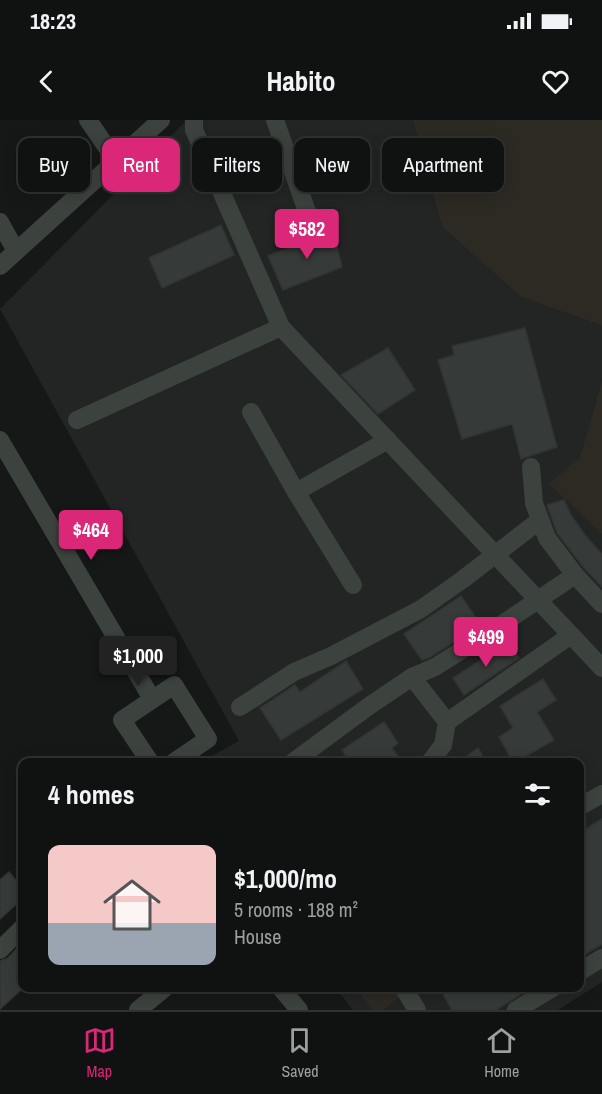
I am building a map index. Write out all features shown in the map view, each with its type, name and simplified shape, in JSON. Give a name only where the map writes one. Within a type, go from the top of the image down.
[{"type":"street","points":[[88,120],[102,140]]},
{"type":"street","points":[[141,138],[161,120]]},
{"type":"street","points":[[194,120],[194,130],[281,327],[602,668]]},
{"type":"street","points":[[274,120],[310,220]]},
{"type":"street","points":[[0,266],[102,174]]},
{"type":"street","points":[[0,222],[16,251]]},
{"type":"street","points":[[77,420],[281,327]]},
{"type":"street","points":[[251,412],[296,492],[353,585]]},
{"type":"street","points":[[0,440],[152,699]]},
{"type":"street","points":[[296,492],[388,440]]},
{"type":"street","points":[[531,467],[534,503],[547,538],[575,575],[602,604]]},
{"type":"street","points":[[240,707],[294,672],[332,656],[421,609],[540,520]]},
{"type":"street","points":[[298,758],[412,677],[435,667],[575,575]]},
{"type":"street","points":[[433,758],[443,745],[447,722],[571,635]]},
{"type":"street","points":[[412,677],[447,722]]},
{"type":"street","points":[[147,758],[122,720],[174,685],[208,739],[180,758]]},
{"type":"street","points":[[584,804],[602,794]]},
{"type":"street","points":[[0,950],[18,932]]},
{"type":"street","points":[[584,969],[602,958]]},
{"type":"street","points":[[138,1010],[160,992]]},
{"type":"street","points":[[284,992],[299,1010]]},
{"type":"street","points":[[406,992],[417,1010]]},
{"type":"street","points":[[516,1010],[546,992]]},
{"type":"shaded area","points":[[187,120],[413,120],[418,138],[382,138],[382,192],[433,192],[442,227],[521,297],[602,326],[602,380],[580,457],[550,484],[602,534],[602,982],[558,1010],[353,1010],[339,992],[584,992],[584,758],[208,758],[239,741],[0,309],[116,192],[180,192],[180,138],[169,138]]},
{"type":"shaded area","points":[[413,120],[602,120],[602,326],[521,297],[442,227],[433,192],[504,192],[504,138],[418,138]]},
{"type":"shaded area","points":[[602,380],[602,534],[549,484],[580,457]]},
{"type":"shaded area","points":[[359,992],[399,992],[402,995],[382,1010],[373,1010]]},
{"type":"building","points":[[221,225],[234,255],[162,288],[149,258]]},
{"type":"building","points":[[333,229],[342,267],[283,290],[268,256]]},
{"type":"building","points":[[525,328],[557,447],[521,459],[512,424],[462,439],[438,360],[454,355],[452,346]]},
{"type":"building","points":[[388,348],[415,390],[378,414],[341,375]]},
{"type":"building","points":[[564,500],[585,535],[602,554],[602,587],[557,533],[547,505]]},
{"type":"building","points":[[461,596],[481,625],[422,660],[404,634]]},
{"type":"building","points":[[508,642],[519,658],[464,695],[453,678]]},
{"type":"building","points":[[346,661],[363,689],[281,740],[260,708],[295,685],[300,692]]},
{"type":"building","points":[[543,679],[556,700],[537,712],[554,740],[523,758],[511,758],[499,737],[513,728],[500,706]]},
{"type":"building","points":[[384,722],[398,743],[392,748],[399,758],[347,758],[342,750]]},
{"type":"building","points":[[478,748],[484,758],[464,758]]},
{"type":"building","points":[[602,819],[602,944],[584,955],[584,830]]},
{"type":"building","points":[[9,872],[18,883],[18,903],[0,919],[0,880]]},
{"type":"building","points":[[18,947],[19,992],[0,1009],[0,961],[8,958]]},
{"type":"building","points":[[442,992],[524,992],[496,1010],[452,1010]]}]
